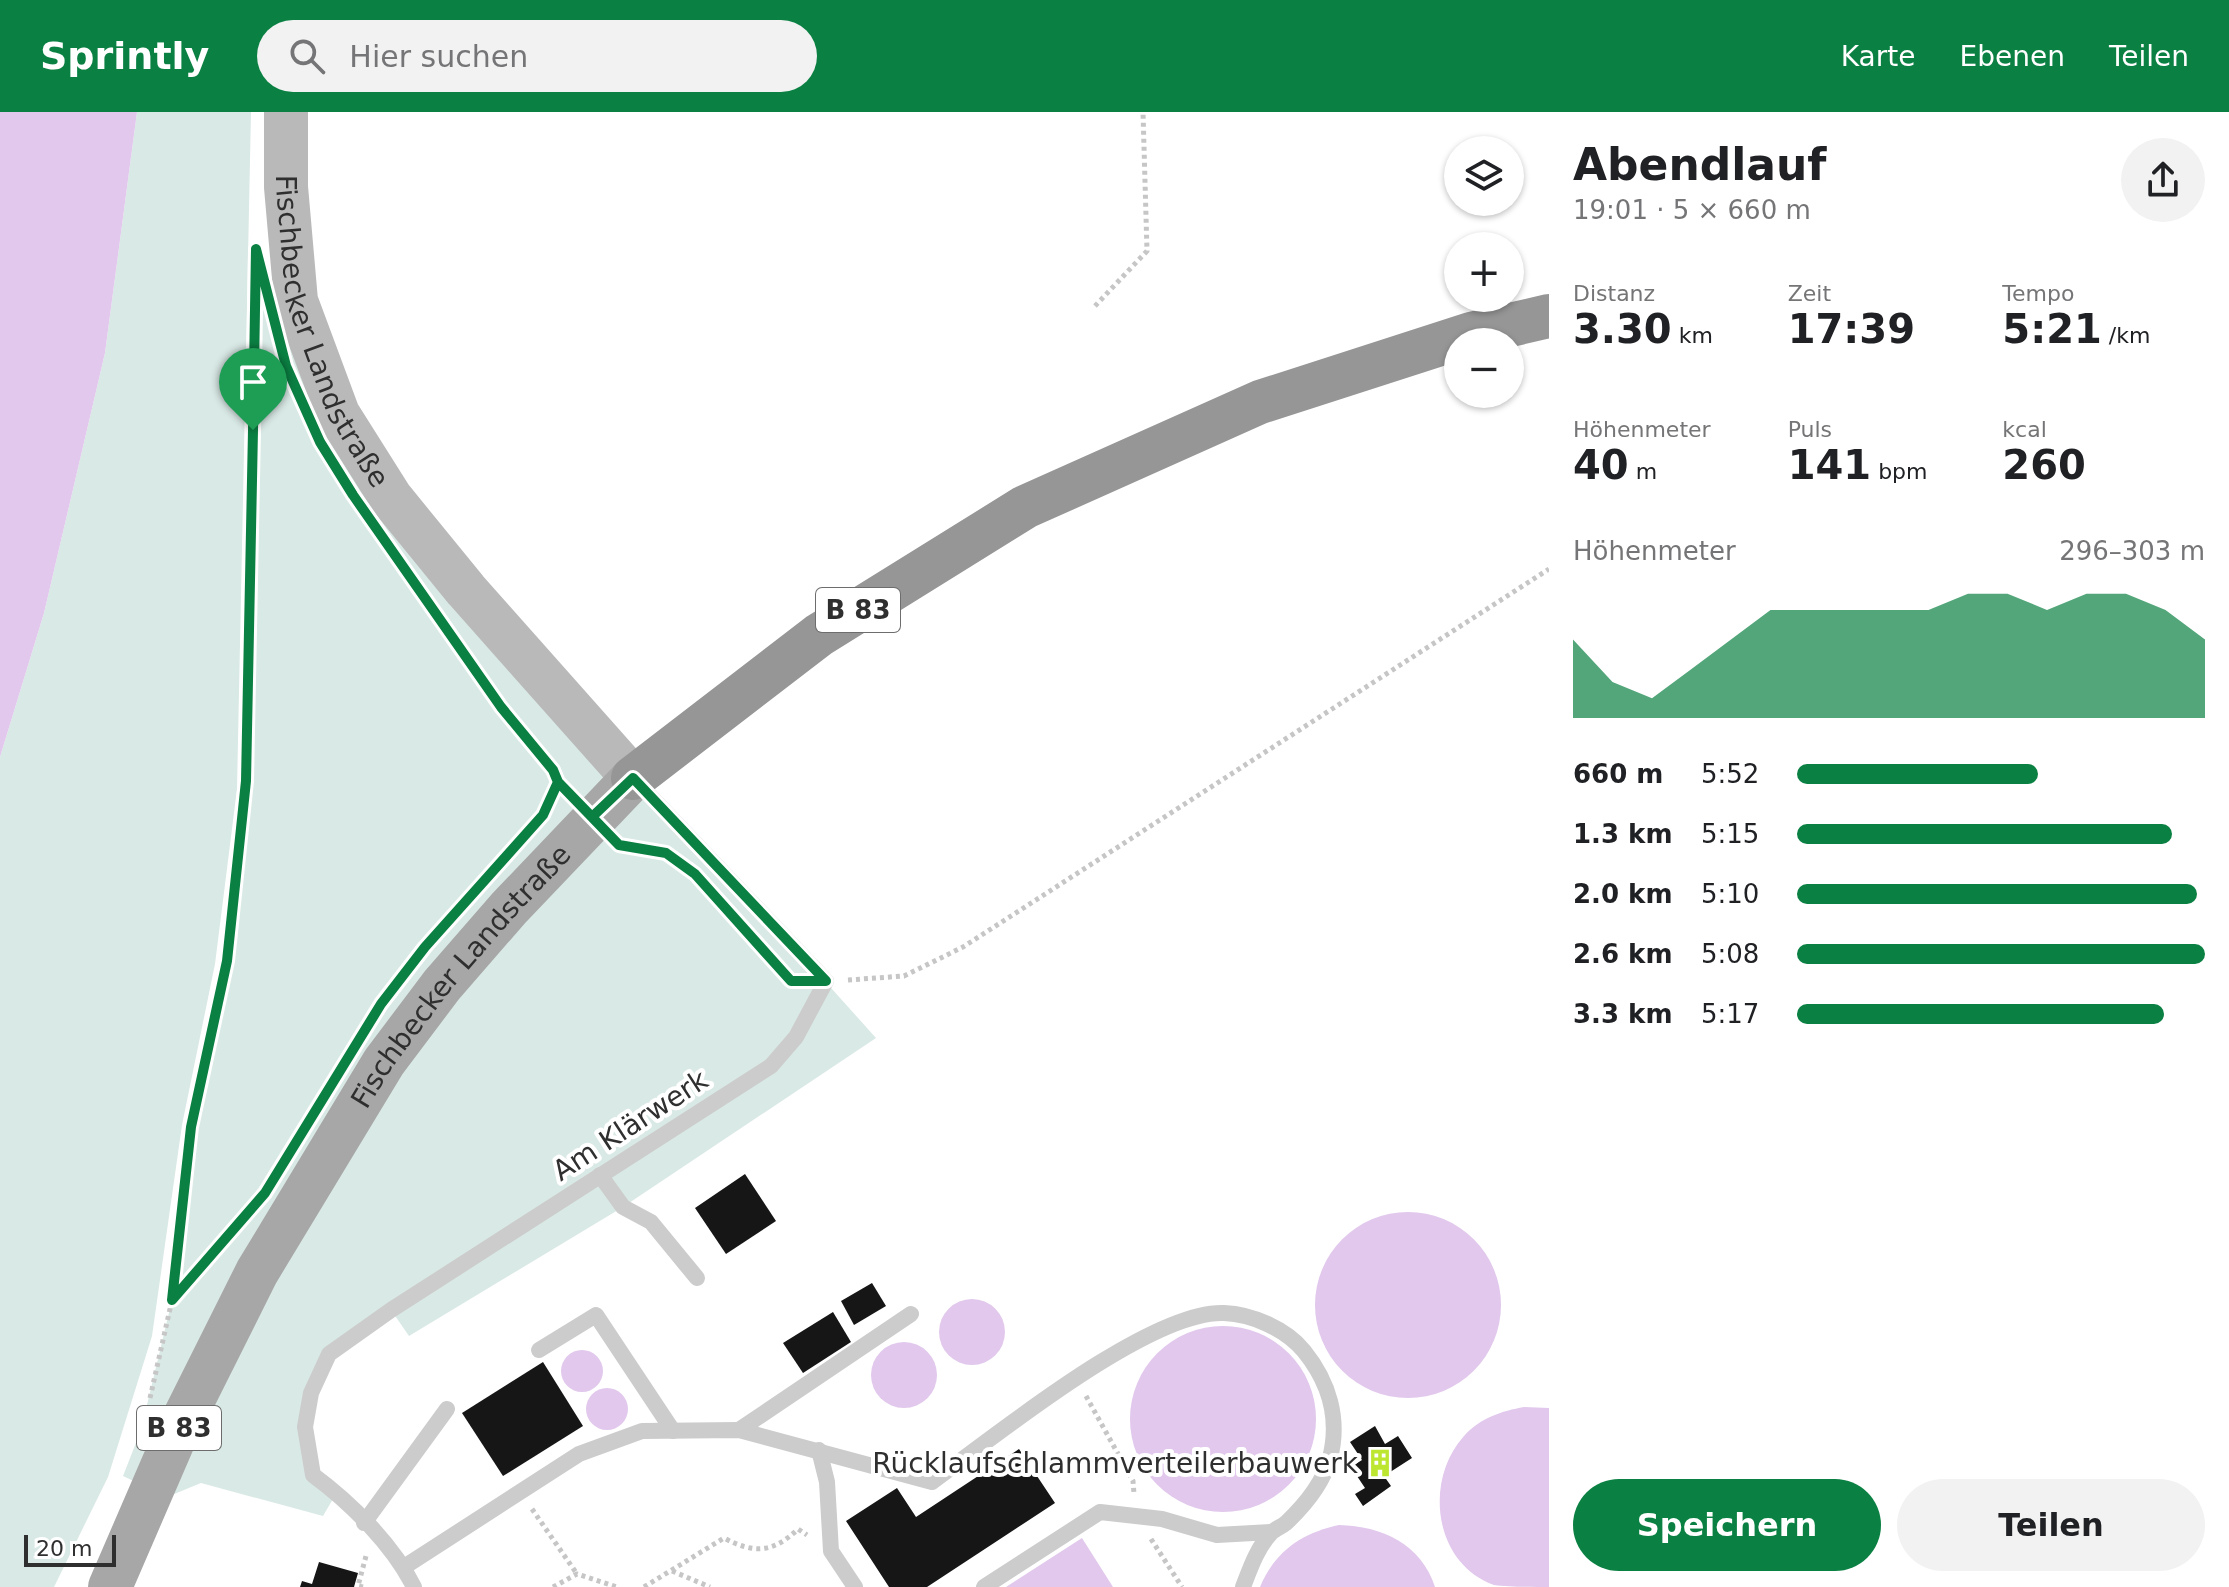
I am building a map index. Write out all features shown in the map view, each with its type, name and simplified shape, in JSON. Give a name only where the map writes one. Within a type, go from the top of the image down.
[{"type":"highway","name":"B 83","points":[[633,778],[819,635],[1025,507],[1260,402],[1471,334],[1549,316]]},
{"type":"main road","name":"Fischbecker Landstraße","points":[[110,1587],[177,1432],[257,1272],[384,1062],[442,985],[592,817],[633,778]]},
{"type":"street","name":"Fischbecker Landstraße","points":[[286,112],[286,187],[296,301],[338,414],[391,498],[633,778]]},
{"type":"lane","points":[[633,778],[826,981]]},
{"type":"lane","name":"Am Klärwerk","points":[[414,1587],[404,1567],[337,1492],[313,1475],[305,1427],[311,1393],[329,1354],[771,1066],[796,1037],[826,981]]},
{"type":"lane","points":[[600,1175],[623,1207],[651,1222],[697,1278]]},
{"type":"lane","points":[[404,1567],[579,1454],[642,1431],[739,1430],[932,1482],[1076,1377],[1170,1326],[1222,1313],[1261,1321],[1295,1340],[1321,1372],[1334,1409],[1330,1459],[1312,1495],[1284,1525],[1271,1532],[1217,1535],[1162,1519],[1100,1512],[984,1587]]},
{"type":"lane","points":[[739,1430],[911,1314]]},
{"type":"lane","points":[[539,1350],[596,1315],[673,1431]]},
{"type":"lane","points":[[368,1528],[447,1409]]},
{"type":"lane","points":[[819,1450],[827,1482],[831,1551],[855,1587]]},
{"type":"lane","points":[[1243,1587],[1255,1557],[1271,1532]]},
{"type":"path","points":[[1095,306],[1147,251],[1143,112]]},
{"type":"path","points":[[148,1404],[172,1300],[191,1127],[227,961],[246,781],[256,288]]},
{"type":"path","points":[[826,981],[904,976],[963,947],[1549,569]]},
{"type":"path","points":[[430,608],[558,782],[619,845],[666,853],[685,867]]},
{"type":"path","points":[[533,826],[554,797],[558,782]]},
{"type":"path","points":[[172,1300],[255,1205]]},
{"type":"path","points":[[1076,1377],[1133,1481],[1136,1516],[1182,1587]]},
{"type":"path","points":[[521,1492],[577,1574],[617,1587]]},
{"type":"path","points":[[363,1587],[358,1586],[368,1528]]},
{"type":"path","points":[[644,1587],[724,1538],[747,1549],[762,1551],[781,1546],[798,1529],[831,1551]]},
{"type":"path","points":[[671,1571],[710,1587]]},
{"type":"path","points":[[553,1587],[577,1574]]},
{"type":"shaded area","points":[[0,112],[137,112],[105,353],[44,613],[0,757]]},
{"type":"shaded area","points":[[137,112],[251,112],[237,789],[215,964],[182,1125],[152,1336],[108,1477],[54,1587],[0,1587],[0,757],[44,613],[105,353]]},
{"type":"shaded area","points":[[296,301],[391,498],[876,1038],[623,1207],[409,1336],[391,1310],[329,1354],[311,1393],[313,1475],[337,1492],[323,1516],[201,1483],[167,1497],[123,1476],[141,1430],[172,1300],[191,1127],[227,961],[236,884],[246,781],[255,313]]},
{"type":"shaded area","points":[[1408,1212],[1426,1213],[1444,1219],[1474,1239],[1494,1269],[1500,1287],[1500,1323],[1494,1341],[1474,1371],[1444,1391],[1426,1397],[1408,1398],[1390,1397],[1372,1391],[1342,1371],[1322,1341],[1316,1323],[1315,1305],[1316,1287],[1322,1269],[1342,1239],[1372,1219],[1390,1213]]},
{"type":"shaded area","points":[[965,1299],[979,1299],[991,1304],[1000,1313],[1005,1332],[1003,1345],[996,1356],[979,1365],[965,1365],[953,1360],[944,1351],[939,1339],[939,1325],[944,1313],[953,1304]]},
{"type":"shaded area","points":[[1223,1326],[1241,1327],[1259,1333],[1289,1353],[1309,1383],[1315,1401],[1315,1437],[1309,1455],[1289,1485],[1259,1505],[1241,1511],[1223,1512],[1205,1511],[1187,1505],[1157,1485],[1137,1455],[1131,1437],[1130,1419],[1131,1401],[1137,1383],[1157,1353],[1187,1333],[1205,1327]]},
{"type":"shaded area","points":[[897,1342],[911,1342],[923,1347],[932,1356],[937,1375],[935,1388],[928,1399],[911,1408],[897,1408],[885,1403],[876,1394],[871,1382],[871,1368],[876,1356],[885,1347]]},
{"type":"shaded area","points":[[582,1350],[597,1356],[603,1371],[597,1386],[582,1392],[567,1386],[561,1371],[567,1356]]},
{"type":"shaded area","points":[[607,1388],[622,1394],[628,1409],[622,1424],[607,1430],[592,1424],[586,1409],[592,1394]]},
{"type":"shaded area","points":[[1524,1407],[1549,1408],[1549,1587],[1494,1585],[1474,1574],[1458,1559],[1447,1540],[1441,1519],[1443,1475],[1451,1454],[1464,1436],[1492,1416]]},
{"type":"shaded area","points":[[1339,1525],[1370,1529],[1398,1540],[1420,1559],[1435,1587],[1260,1587],[1273,1563],[1291,1546],[1313,1533]]},
{"type":"shaded area","points":[[1082,1538],[1113,1587],[1006,1587]]},
{"type":"building","points":[[745,1174],[776,1221],[726,1254],[695,1208]]},
{"type":"building","points":[[872,1283],[886,1306],[854,1325],[841,1301]]},
{"type":"building","points":[[833,1312],[851,1342],[803,1373],[783,1343]]},
{"type":"building","points":[[543,1362],[583,1426],[503,1476],[462,1413]]},
{"type":"building","name":"Rücklaufschlammverteilerbauwerk","points":[[1375,1426],[1385,1444],[1398,1436],[1412,1458],[1384,1476],[1391,1486],[1363,1506],[1355,1494],[1365,1488],[1351,1467],[1362,1460],[1350,1442]]},
{"type":"building","points":[[1019,1449],[1055,1503],[927,1587],[889,1587],[846,1521],[897,1488],[916,1517]]},
{"type":"building","points":[[319,1562],[358,1573],[354,1587],[300,1587],[302,1581],[312,1584]]},
{"type":"place","name":"Rücklaufschlammverteilerbauwerk","points":[[1380,1463]]},
{"type":"route","points":[[253,430],[246,781],[227,961],[191,1127],[180,1204],[172,1300],[265,1193],[381,1004],[425,947],[543,815],[554,797],[558,782],[619,845],[666,853],[695,874],[791,981],[826,981],[633,778],[592,817],[558,782],[553,770],[501,707],[414,584],[320,442],[286,366],[256,249],[253,430]]}]
